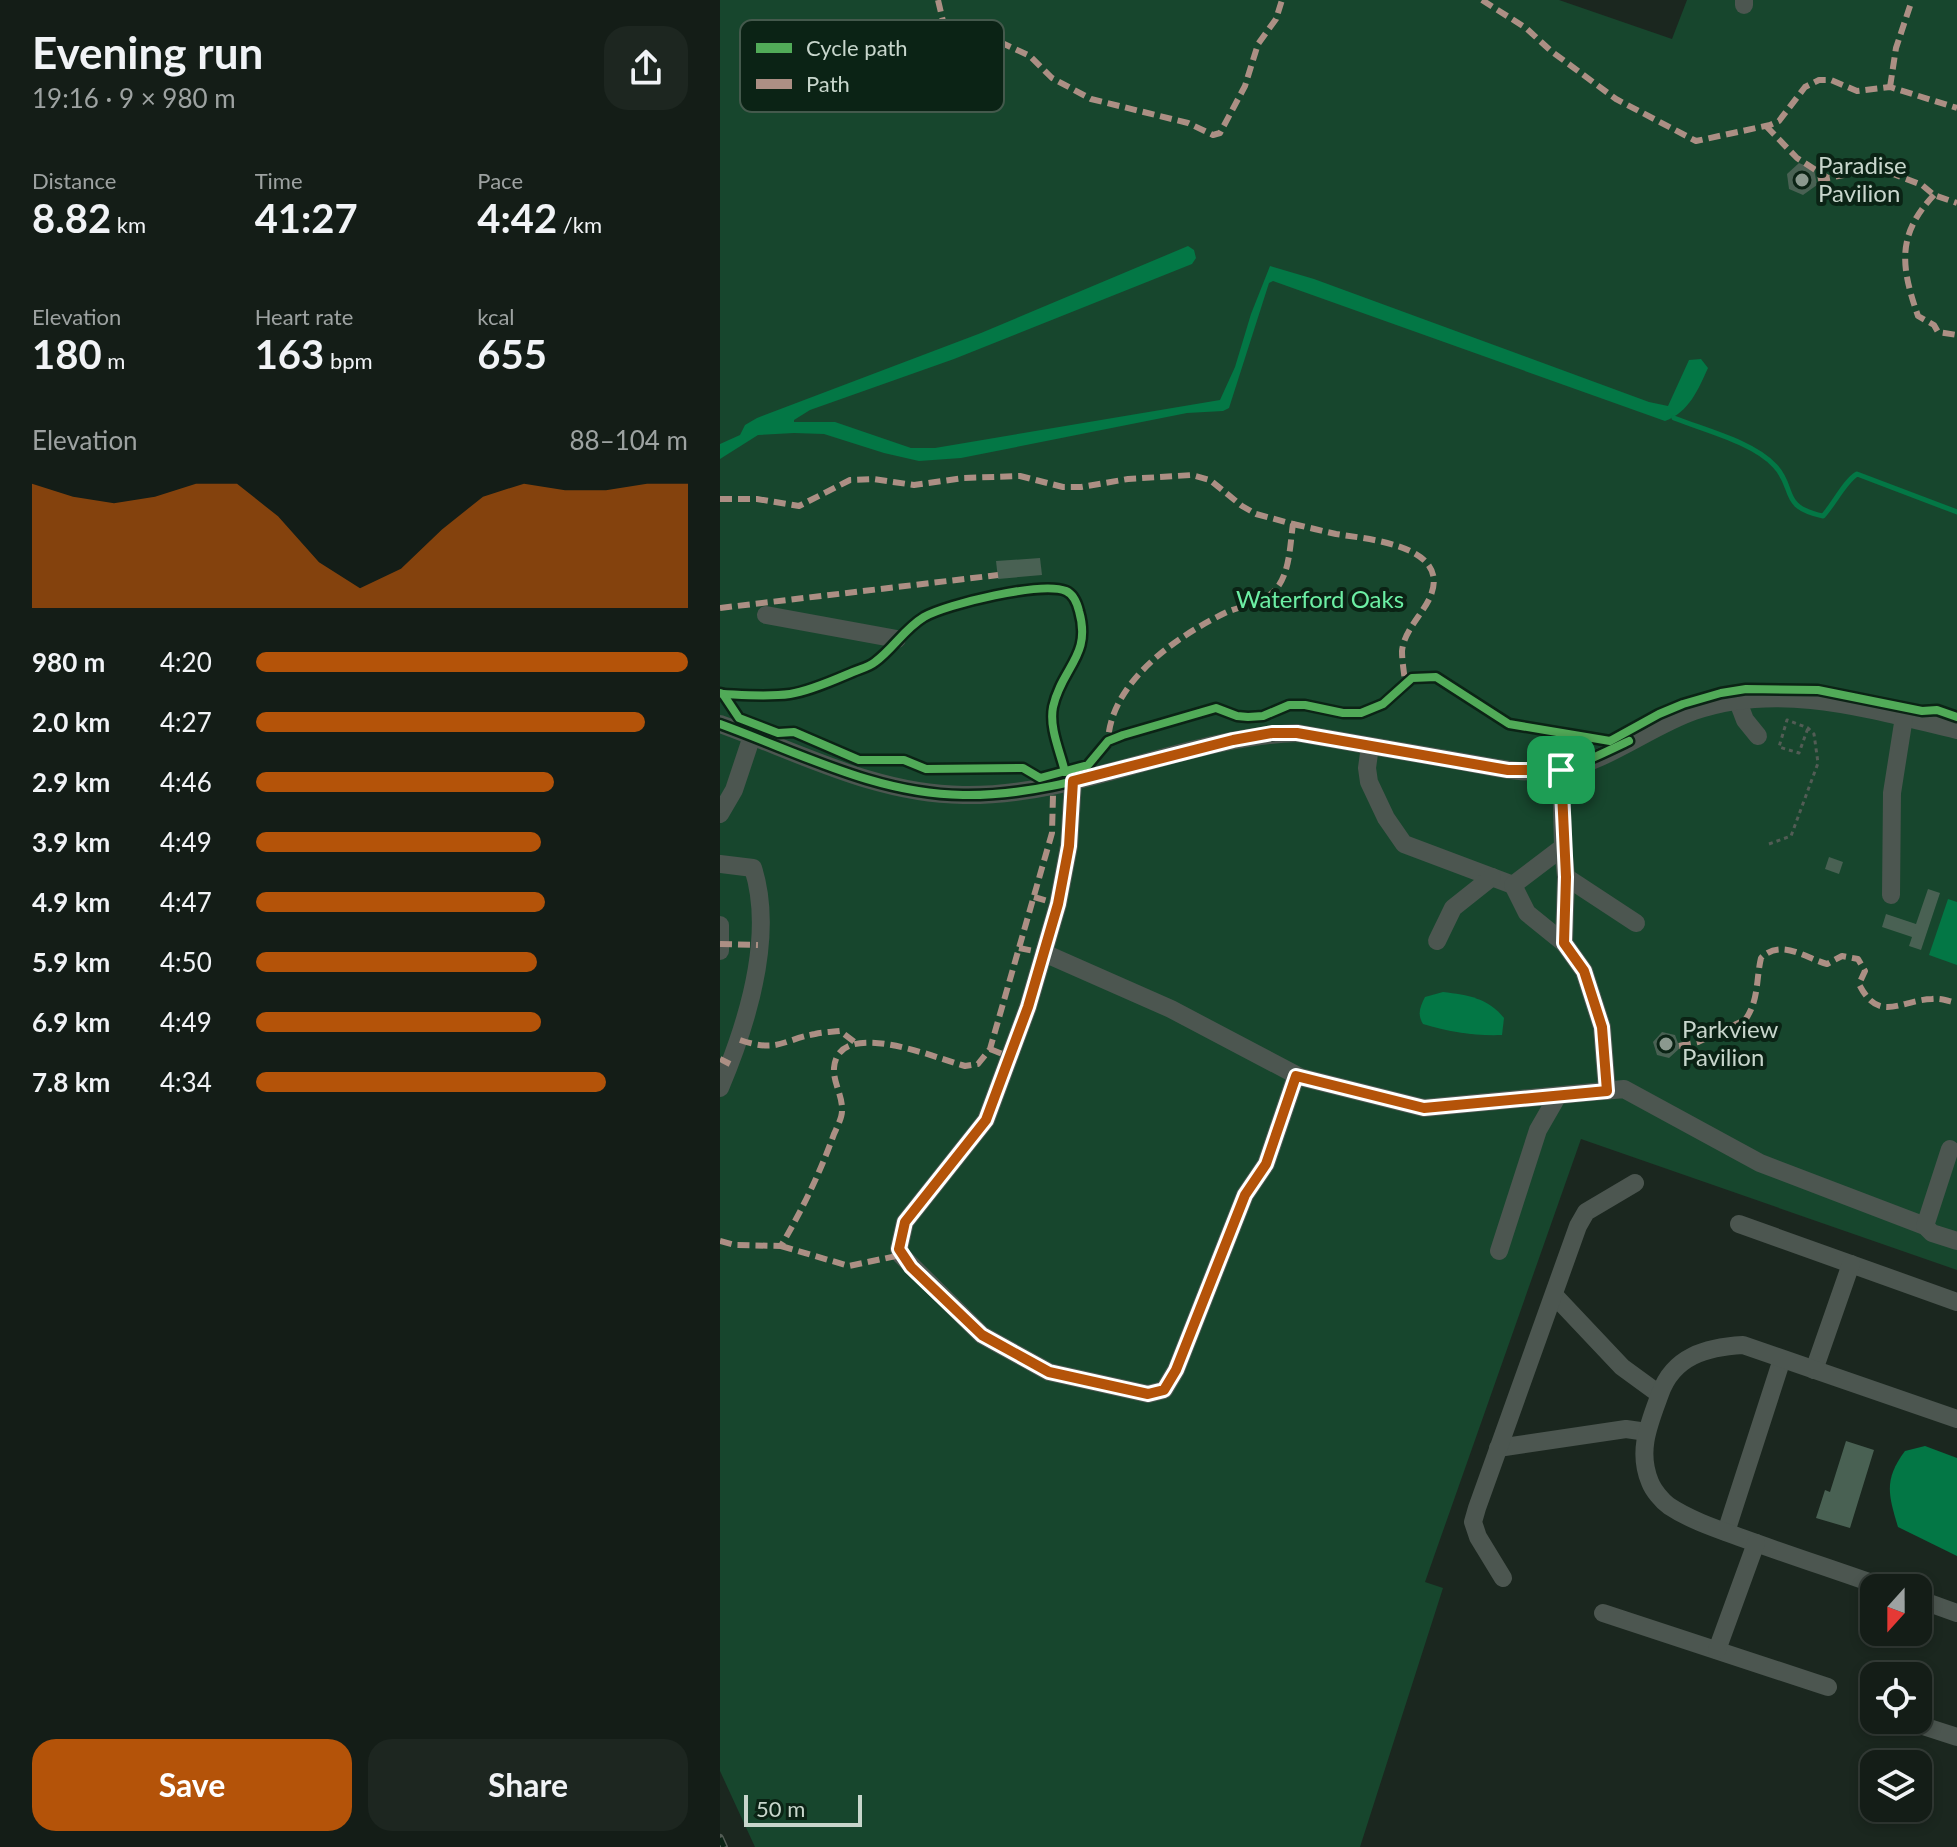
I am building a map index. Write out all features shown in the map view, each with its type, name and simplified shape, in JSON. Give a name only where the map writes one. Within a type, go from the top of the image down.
[{"type":"street","points":[[766,615],[897,639]]},
{"type":"street","points":[[1737,699],[1745,720],[1758,736]]},
{"type":"street","points":[[720,724],[844,774],[888,787],[934,793],[997,794],[1073,781],[1272,733],[1297,733],[1508,770],[1561,770],[1589,761],[1693,711],[1737,699],[1822,701],[1957,730]]},
{"type":"street","points":[[1891,895],[1892,793],[1904,717]]},
{"type":"street","points":[[720,814],[734,790],[752,736]]},
{"type":"street","points":[[1370,746],[1369,782],[1386,818],[1404,844],[1513,885],[1527,913],[1564,943],[1584,971],[1602,1027],[1607,1091]]},
{"type":"street","points":[[1561,770],[1566,877],[1564,943]]},
{"type":"street","points":[[1073,781],[1069,846],[1058,904],[1028,1007],[986,1120],[905,1222],[899,1249],[911,1267],[982,1335],[1049,1372],[1148,1394],[1164,1390],[1176,1370],[1245,1195],[1266,1164],[1296,1076]]},
{"type":"street","points":[[1513,885],[1563,847]]},
{"type":"street","points":[[720,864],[753,868],[760,889],[757,966],[740,1040],[720,1088]]},
{"type":"street","points":[[1437,941],[1453,908],[1492,877]]},
{"type":"street","points":[[1566,877],[1636,923]]},
{"type":"street","points":[[720,925],[720,951]]},
{"type":"street","points":[[1044,953],[1171,1009],[1296,1076],[1424,1108],[1624,1089],[1760,1163],[1957,1241]]},
{"type":"street","points":[[1499,1251],[1538,1130],[1557,1097]]},
{"type":"street","points":[[1925,1226],[1950,1149]]},
{"type":"street","points":[[1503,1578],[1478,1537],[1473,1522],[1586,1212],[1635,1183]]},
{"type":"street","points":[[1739,1224],[1957,1302]]},
{"type":"street","points":[[1814,1370],[1851,1264]]},
{"type":"street","points":[[1554,1295],[1612,1358],[1659,1394]]},
{"type":"street","points":[[1860,1579],[1726,1532],[1667,1505],[1650,1485],[1644,1459],[1647,1432],[1659,1394],[1672,1371],[1706,1349],[1743,1345],[1957,1419]]},
{"type":"street","points":[[1726,1532],[1782,1359]]},
{"type":"street","points":[[1498,1448],[1626,1429],[1647,1432]]},
{"type":"street","points":[[1717,1650],[1756,1543]]},
{"type":"street","points":[[1932,1604],[1957,1613]]},
{"type":"street","points":[[1603,1613],[1828,1687]]},
{"type":"street","points":[[1932,1729],[1957,1737]]},
{"type":"path","points":[[1769,844],[1791,836],[1818,763],[1814,734],[1808,728],[1787,720],[1779,747],[1799,753],[1808,728]]},
{"type":"green space","name":"Waterford Oaks","points":[[720,0],[1559,0],[1672,39],[1687,0],[1957,0],[1957,1270],[1581,1139],[1425,1582],[1443,1588],[1360,1847],[755,1847],[720,1771]]},
{"type":"shaded area","points":[[1188,246],[1194,250],[1196,258],[1192,264],[954,359],[810,410],[794,422],[835,422],[911,448],[935,448],[1220,400],[1235,367],[1270,266],[1314,279],[1649,402],[1668,406],[1689,360],[1701,359],[1708,368],[1687,406],[1665,421],[1273,281],[1269,283],[1229,408],[1223,411],[1187,413],[961,458],[919,461],[824,434],[794,433],[758,435],[720,459],[720,444],[740,435],[745,425],[757,418],[981,333]]},
{"type":"shaded area","points":[[1948,899],[1957,902],[1957,965],[1929,955]]},
{"type":"shaded area","points":[[1443,992],[1469,996],[1498,1011],[1504,1018],[1502,1035],[1462,1033],[1423,1024],[1420,1010],[1425,997]]},
{"type":"shaded area","points":[[1925,1446],[1957,1458],[1957,1556],[1898,1527],[1890,1496],[1894,1470],[1905,1451]]},
{"type":"building","name":"Paradise Pavilion","points":[[1799,163],[1814,169],[1817,185],[1803,195],[1789,189],[1787,174]]},
{"type":"building","points":[[1040,558],[1042,575],[998,579],[996,561]]},
{"type":"building","points":[[1829,857],[1843,862],[1839,874],[1825,869]]},
{"type":"building","points":[[1928,889],[1940,893],[1921,950],[1909,946],[1912,937],[1882,927],[1886,914],[1916,924]]},
{"type":"building","name":"Parkview Pavilion","points":[[1662,1032],[1675,1035],[1680,1048],[1669,1058],[1657,1055],[1653,1042]]},
{"type":"building","points":[[1846,1441],[1874,1450],[1850,1528],[1816,1518],[1825,1490],[1830,1492]]},
{"type":"waterway","points":[[1674,418],[1741,443],[1766,458],[1781,474],[1794,502],[1809,512],[1823,516],[1857,474],[1957,512]]},
{"type":"railway","points":[[720,1838],[724,1847]]},
{"type":"marked path","points":[[938,0],[943,20]]},
{"type":"marked path","points":[[1004,44],[1030,56],[1052,78],[1091,99],[1188,123],[1213,135],[1220,133],[1245,86],[1258,44],[1276,19],[1282,0]]},
{"type":"marked path","points":[[1482,0],[1526,28],[1551,51],[1616,99],[1696,141],[1779,121],[1805,87],[1819,80],[1831,80],[1857,91],[1890,87],[1957,108]]},
{"type":"marked path","points":[[1890,87],[1896,48],[1912,0]]},
{"type":"marked path","points":[[1766,126],[1797,158],[1828,178]]},
{"type":"marked path","points":[[1818,180],[1860,172],[1888,172],[1957,203]]},
{"type":"marked path","points":[[1934,195],[1913,224],[1908,238],[1905,252],[1908,282],[1918,316],[1934,325],[1938,332],[1957,335]]},
{"type":"marked path","points":[[720,499],[757,499],[799,506],[850,480],[873,479],[914,485],[964,478],[1020,476],[1063,487],[1081,487],[1128,479],[1192,475],[1210,480],[1256,514],[1293,524],[1287,567],[1276,589],[1260,601],[1208,622],[1150,663],[1121,699],[1112,719],[1108,741]]},
{"type":"marked path","points":[[1293,524],[1385,542],[1417,555],[1429,565],[1434,578],[1431,595],[1404,643],[1405,682]]},
{"type":"marked path","points":[[720,608],[998,575]]},
{"type":"marked path","points":[[720,1241],[735,1245],[781,1246],[810,1191],[841,1117],[841,1100],[834,1074],[840,1053],[852,1045],[891,1045],[965,1066],[978,1064],[990,1049],[1052,833],[1053,795],[1045,784]]},
{"type":"marked path","points":[[1034,897],[1058,904]]},
{"type":"marked path","points":[[720,944],[758,945]]},
{"type":"marked path","points":[[1019,948],[1044,953]]},
{"type":"marked path","points":[[1679,1046],[1698,1042],[1745,1020],[1755,998],[1761,958],[1777,950],[1793,951],[1827,964],[1842,956],[1858,959],[1865,971],[1859,984],[1867,996],[1882,1007],[1935,999],[1957,1003]]},
{"type":"marked path","points":[[740,1040],[772,1045],[818,1033],[840,1031],[856,1043]]},
{"type":"marked path","points":[[990,1049],[1010,1057]]},
{"type":"marked path","points":[[720,1059],[730,1064]]},
{"type":"marked path","points":[[781,1246],[849,1266],[901,1255]]},
{"type":"cycle path","points":[[723,694],[773,695],[806,690],[873,664],[917,622],[936,612],[1017,591],[1066,591],[1076,602],[1082,639],[1053,707],[1054,731],[1065,772]]},
{"type":"cycle path","points":[[720,693],[739,718],[778,733],[794,732],[859,760],[904,760],[926,769],[1023,768],[1040,778],[1088,765],[1108,741],[1123,735],[1216,708],[1248,717],[1263,716],[1289,705],[1361,713],[1383,704],[1412,678],[1436,677],[1509,724],[1610,741],[1683,704],[1746,689],[1818,690],[1922,711],[1937,710],[1957,717]]},
{"type":"cycle path","points":[[720,724],[869,780],[931,793],[963,795],[1048,787],[1213,745],[1297,733],[1527,771],[1571,766],[1629,741]]},
{"type":"place","name":"Paradise Pavilion","points":[[1802,180]]},
{"type":"place","name":"Parkview Pavilion","points":[[1666,1044]]},
{"type":"route","points":[[1272,733],[1297,733],[1508,770],[1561,770],[1566,877],[1564,943],[1584,971],[1602,1027],[1607,1091],[1424,1108],[1296,1076],[1266,1164],[1245,1195],[1176,1370],[1164,1390],[1148,1394],[1049,1372],[982,1335],[901,1255],[899,1249],[905,1222],[986,1120],[1028,1007],[1058,904],[1069,846],[1073,781],[1272,733]]}]
